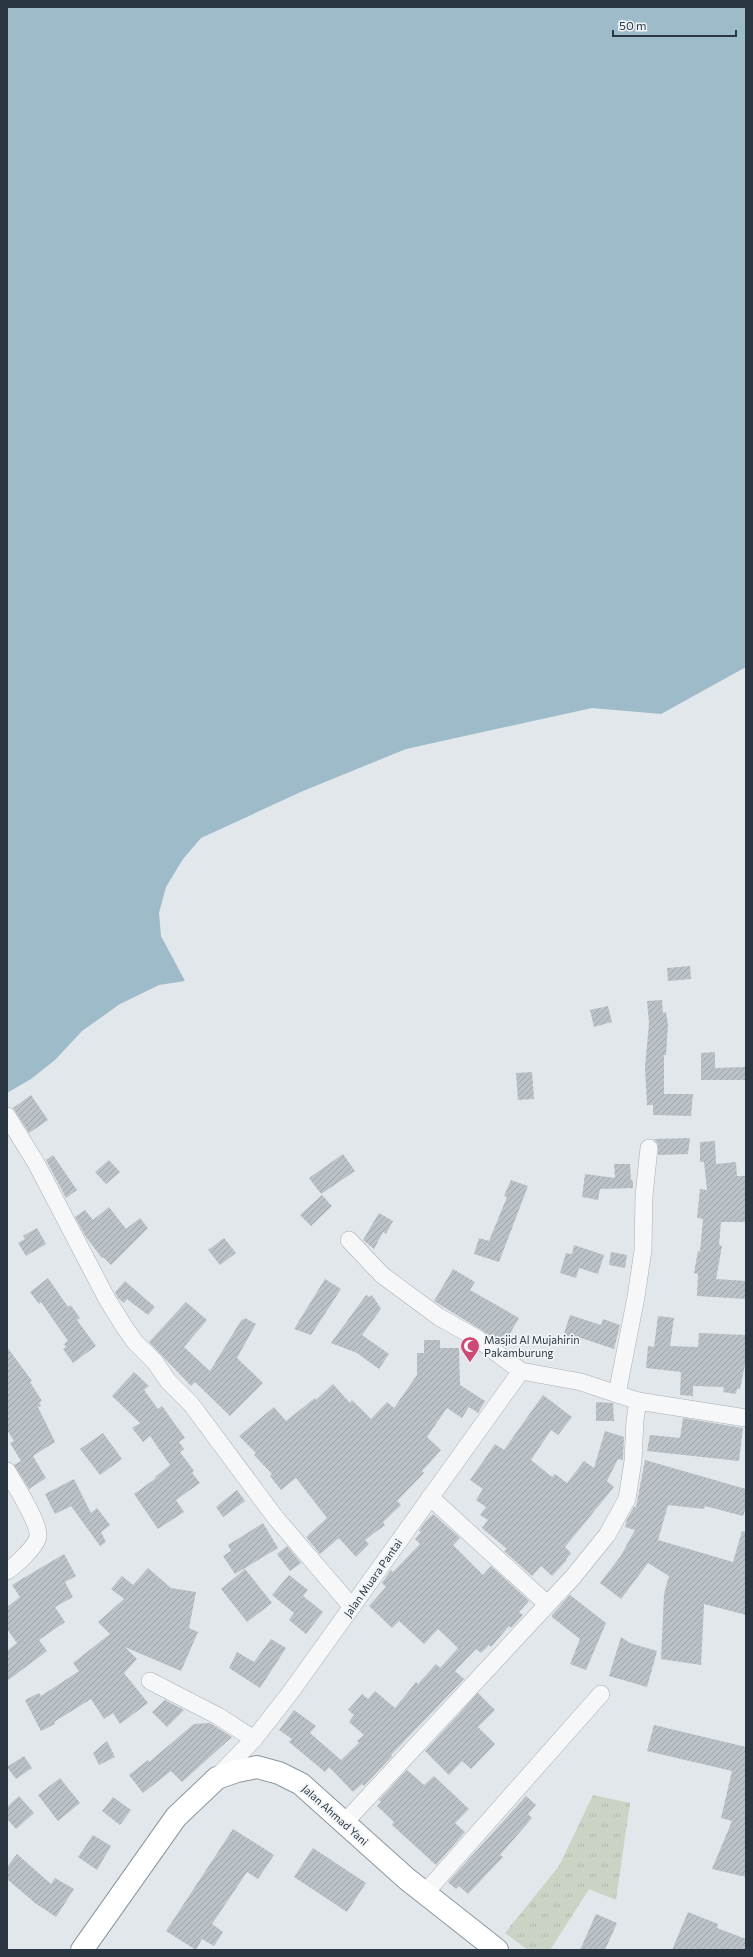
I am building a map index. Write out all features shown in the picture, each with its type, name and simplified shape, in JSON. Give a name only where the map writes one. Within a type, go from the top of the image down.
[{"type":"highway","name":"Jalan Ahmad Yani","points":[[82,1950],[176,1817],[217,1778],[237,1771],[257,1767],[279,1773],[301,1784],[407,1879],[497,1950]]},
{"type":"street","points":[[7,1116],[36,1163],[107,1299],[125,1328],[135,1342],[155,1362],[172,1385],[191,1404],[275,1517],[352,1608]]},
{"type":"street","points":[[617,1394],[636,1297],[643,1250],[644,1196],[649,1148]]},
{"type":"street","points":[[349,1240],[369,1262],[388,1279],[439,1317],[478,1339],[521,1371],[581,1382],[638,1401],[746,1418]]},
{"type":"street","name":"Jalan Muara Pantai","points":[[217,1778],[254,1739],[295,1688],[521,1371]]},
{"type":"street","points":[[344,1823],[596,1550],[627,1499],[633,1461],[635,1420],[638,1401]]},
{"type":"street","points":[[7,1471],[36,1524],[38,1536],[35,1545],[7,1571]]},
{"type":"street","points":[[430,1497],[547,1604]]},
{"type":"street","points":[[150,1680],[218,1716],[254,1739]]},
{"type":"street","points":[[425,1892],[601,1694]]},
{"type":"green space","points":[[593,1795],[630,1803],[616,1900],[589,1889],[550,1950],[528,1950],[505,1933],[559,1866]]},
{"type":"water","points":[[7,7],[746,7],[746,667],[661,714],[592,708],[406,749],[303,791],[201,838],[183,859],[166,887],[159,913],[161,936],[185,981],[159,985],[120,1004],[82,1031],[55,1060],[31,1079],[7,1093]]},
{"type":"building","points":[[690,966],[691,979],[668,981],[667,968]]},
{"type":"building","points":[[662,1000],[663,1013],[666,1012],[668,1025],[666,1055],[664,1055],[664,1094],[693,1094],[691,1116],[653,1115],[653,1105],[647,1105],[645,1067],[649,1023],[647,1001]]},
{"type":"building","points":[[608,1006],[612,1022],[594,1027],[590,1010]]},
{"type":"building","points":[[715,1052],[715,1068],[746,1067],[746,1080],[701,1080],[701,1053]]},
{"type":"building","points":[[532,1072],[534,1099],[518,1100],[516,1073]]},
{"type":"building","points":[[31,1095],[48,1120],[29,1133],[13,1108]]},
{"type":"building","points":[[690,1138],[688,1154],[658,1155],[658,1144],[654,1139]]},
{"type":"building","points":[[715,1141],[716,1164],[736,1162],[737,1176],[746,1176],[746,1222],[721,1222],[719,1245],[722,1246],[716,1279],[746,1281],[746,1299],[697,1296],[698,1274],[694,1273],[698,1251],[700,1252],[703,1219],[697,1218],[700,1189],[707,1190],[704,1162],[700,1162],[700,1142]]},
{"type":"building","points":[[343,1154],[355,1171],[321,1194],[309,1178]]},
{"type":"building","points":[[53,1155],[77,1190],[66,1198],[46,1160]]},
{"type":"building","points":[[109,1160],[120,1172],[106,1184],[95,1172]]},
{"type":"building","points":[[614,1164],[630,1164],[633,1188],[600,1189],[598,1200],[582,1197],[585,1174],[615,1178]]},
{"type":"building","points":[[511,1180],[528,1186],[499,1262],[474,1254],[479,1238],[489,1241],[507,1197],[504,1196]]},
{"type":"building","points":[[322,1195],[332,1206],[311,1226],[300,1215]]},
{"type":"building","points":[[109,1207],[126,1229],[140,1218],[148,1228],[111,1265],[104,1258],[102,1258],[86,1237],[75,1217],[85,1210],[93,1220]]},
{"type":"building","points":[[379,1213],[393,1221],[386,1234],[383,1232],[374,1249],[363,1240]]},
{"type":"building","points":[[37,1228],[46,1244],[26,1256],[18,1243],[25,1239],[23,1236]]},
{"type":"building","points":[[224,1238],[236,1253],[220,1265],[208,1250]]},
{"type":"building","points":[[574,1245],[604,1255],[598,1274],[579,1268],[576,1278],[560,1273],[566,1253],[572,1254]]},
{"type":"building","points":[[611,1252],[627,1255],[625,1268],[609,1265]]},
{"type":"building","points":[[453,1269],[475,1282],[470,1290],[519,1318],[504,1344],[434,1301]]},
{"type":"building","points":[[48,1278],[68,1307],[70,1305],[80,1318],[77,1320],[96,1346],[73,1363],[63,1349],[66,1347],[64,1344],[68,1341],[41,1302],[39,1304],[30,1292]]},
{"type":"building","points":[[325,1279],[341,1289],[311,1335],[294,1329]]},
{"type":"building","points":[[125,1281],[155,1307],[148,1315],[127,1299],[124,1303],[118,1298],[115,1292]]},
{"type":"building","points":[[366,1295],[370,1297],[372,1295],[381,1309],[362,1335],[389,1354],[379,1369],[357,1353],[331,1343]]},
{"type":"building","points":[[186,1302],[207,1320],[184,1347],[210,1371],[242,1319],[243,1320],[245,1318],[256,1324],[237,1358],[263,1383],[230,1416],[195,1382],[191,1386],[149,1342]]},
{"type":"building","points":[[570,1315],[601,1325],[603,1319],[620,1325],[614,1349],[581,1338],[578,1346],[562,1340]]},
{"type":"building","points":[[658,1316],[674,1318],[670,1346],[698,1347],[699,1333],[746,1335],[746,1360],[740,1389],[737,1389],[736,1394],[723,1392],[724,1387],[693,1386],[693,1396],[680,1395],[681,1372],[646,1368],[648,1346],[654,1347]]},
{"type":"building","points":[[424,1340],[440,1340],[440,1348],[459,1348],[460,1385],[485,1401],[478,1413],[469,1407],[462,1418],[447,1408],[427,1437],[441,1450],[422,1471],[424,1473],[397,1501],[401,1505],[383,1522],[385,1525],[365,1540],[369,1544],[356,1557],[339,1538],[320,1554],[306,1537],[327,1518],[296,1478],[281,1490],[270,1476],[272,1474],[254,1455],[256,1453],[239,1436],[274,1407],[286,1421],[315,1398],[316,1400],[333,1384],[350,1403],[352,1400],[371,1419],[387,1402],[394,1408],[417,1375],[417,1353],[424,1353]]},
{"type":"building","points":[[7,1347],[32,1381],[30,1382],[42,1401],[39,1403],[41,1406],[38,1407],[55,1442],[33,1456],[46,1478],[29,1489],[14,1465],[21,1461],[10,1443],[14,1441],[7,1430]]},
{"type":"building","points":[[134,1372],[149,1386],[144,1390],[158,1409],[162,1406],[185,1438],[179,1442],[184,1449],[180,1452],[194,1471],[192,1473],[200,1483],[176,1500],[184,1512],[158,1529],[134,1494],[156,1478],[155,1477],[170,1465],[150,1436],[143,1442],[132,1428],[140,1423],[112,1396]]},
{"type":"building","points":[[543,1395],[572,1417],[558,1435],[551,1430],[531,1460],[552,1477],[555,1474],[567,1483],[584,1461],[594,1468],[605,1431],[624,1437],[623,1460],[618,1459],[607,1481],[614,1487],[565,1547],[571,1553],[566,1559],[567,1560],[552,1576],[541,1566],[532,1576],[504,1551],[507,1549],[482,1528],[488,1520],[480,1515],[486,1507],[476,1500],[483,1489],[470,1480],[495,1444],[504,1450]]},
{"type":"building","points":[[596,1402],[613,1403],[614,1421],[596,1421]]},
{"type":"building","points":[[683,1418],[743,1428],[739,1461],[647,1451],[650,1435],[680,1438]]},
{"type":"building","points":[[103,1433],[122,1459],[100,1475],[80,1449]]},
{"type":"building","points":[[645,1460],[746,1489],[746,1507],[743,1516],[705,1506],[704,1509],[668,1505],[658,1540],[733,1562],[742,1531],[746,1532],[746,1615],[704,1604],[701,1665],[661,1659],[664,1594],[669,1576],[648,1563],[621,1599],[600,1583],[620,1557],[635,1530],[625,1527],[627,1519],[634,1507],[636,1507]]},
{"type":"building","points":[[74,1479],[91,1513],[97,1508],[110,1525],[101,1532],[106,1542],[100,1546],[71,1506],[55,1514],[45,1494]]},
{"type":"building","points":[[237,1490],[245,1501],[223,1517],[216,1507]]},
{"type":"building","points":[[433,1514],[460,1538],[453,1545],[483,1575],[491,1566],[529,1601],[519,1612],[523,1615],[511,1628],[509,1626],[491,1647],[489,1645],[481,1653],[476,1649],[455,1671],[464,1679],[391,1755],[392,1756],[364,1786],[362,1784],[353,1792],[329,1767],[325,1772],[289,1742],[292,1739],[279,1730],[294,1710],[316,1726],[310,1733],[341,1760],[359,1743],[357,1741],[364,1735],[349,1722],[354,1715],[348,1710],[362,1694],[368,1699],[375,1691],[395,1708],[416,1682],[418,1684],[436,1664],[440,1668],[458,1648],[438,1629],[424,1644],[399,1621],[392,1628],[369,1606],[386,1587],[382,1583],[391,1570],[393,1572],[420,1544],[415,1539],[421,1532],[419,1531],[425,1522]]},
{"type":"building","points":[[263,1523],[278,1548],[235,1574],[223,1556],[231,1551],[228,1545]]},
{"type":"building","points":[[287,1546],[301,1563],[290,1571],[277,1554]]},
{"type":"building","points":[[64,1554],[76,1576],[65,1582],[73,1597],[55,1607],[65,1622],[39,1640],[47,1651],[7,1681],[7,1651],[17,1643],[7,1629],[7,1607],[20,1597],[12,1585]]},
{"type":"building","points":[[148,1568],[171,1588],[196,1592],[189,1628],[198,1632],[181,1671],[125,1647],[137,1659],[124,1673],[148,1703],[120,1724],[113,1713],[104,1719],[91,1699],[54,1722],[55,1724],[41,1731],[25,1700],[39,1693],[41,1696],[79,1671],[73,1663],[110,1634],[98,1622],[124,1599],[111,1589],[122,1576],[133,1585]]},
{"type":"building","points":[[245,1569],[272,1603],[247,1622],[221,1589]]},
{"type":"building","points":[[289,1575],[308,1590],[303,1596],[323,1612],[306,1634],[289,1620],[294,1613],[272,1595]]},
{"type":"building","points":[[570,1595],[606,1623],[586,1670],[570,1664],[580,1639],[552,1617],[552,1615]]},
{"type":"building","points":[[621,1637],[630,1643],[657,1651],[647,1687],[609,1676]]},
{"type":"building","points":[[271,1639],[286,1648],[260,1688],[229,1668],[237,1652],[254,1662]]},
{"type":"building","points":[[478,1693],[495,1710],[478,1727],[495,1744],[471,1769],[462,1761],[449,1775],[425,1751]]},
{"type":"building","points":[[165,1700],[184,1710],[167,1727],[152,1712]]},
{"type":"building","points":[[210,1723],[232,1737],[182,1782],[171,1771],[143,1793],[129,1775],[148,1760],[149,1762],[194,1724]]},
{"type":"building","points":[[654,1725],[746,1747],[746,1877],[712,1869],[732,1821],[721,1818],[732,1771],[647,1751]]},
{"type":"building","points":[[107,1741],[115,1757],[99,1765],[93,1753]]},
{"type":"building","points":[[24,1756],[32,1768],[16,1779],[7,1767]]},
{"type":"building","points":[[407,1770],[424,1785],[434,1776],[469,1809],[455,1823],[465,1832],[436,1865],[392,1825],[394,1822],[377,1806],[381,1802],[379,1800]]},
{"type":"building","points":[[60,1778],[80,1803],[58,1821],[38,1795]]},
{"type":"building","points":[[19,1796],[34,1813],[16,1829],[7,1819],[7,1807]]},
{"type":"building","points":[[526,1796],[536,1805],[528,1814],[532,1818],[500,1855],[503,1857],[468,1894],[459,1886],[456,1889],[448,1882]]},
{"type":"building","points":[[113,1797],[131,1810],[120,1825],[102,1811]]},
{"type":"building","points":[[233,1829],[274,1855],[258,1879],[247,1872],[212,1924],[223,1932],[214,1946],[202,1939],[196,1950],[166,1931]]},
{"type":"building","points":[[93,1835],[111,1846],[97,1870],[78,1857]]},
{"type":"building","points":[[313,1848],[366,1883],[347,1912],[294,1877]]},
{"type":"building","points":[[17,1854],[51,1884],[55,1878],[74,1889],[56,1917],[35,1903],[7,1879],[7,1867]]},
{"type":"building","points":[[688,1912],[718,1924],[717,1928],[746,1939],[746,1950],[672,1950]]},
{"type":"building","points":[[596,1914],[617,1923],[605,1950],[580,1950]]},
{"type":"place","name":"Masjid Al Mujahirin Pakamburung","points":[[470,1363]]}]
